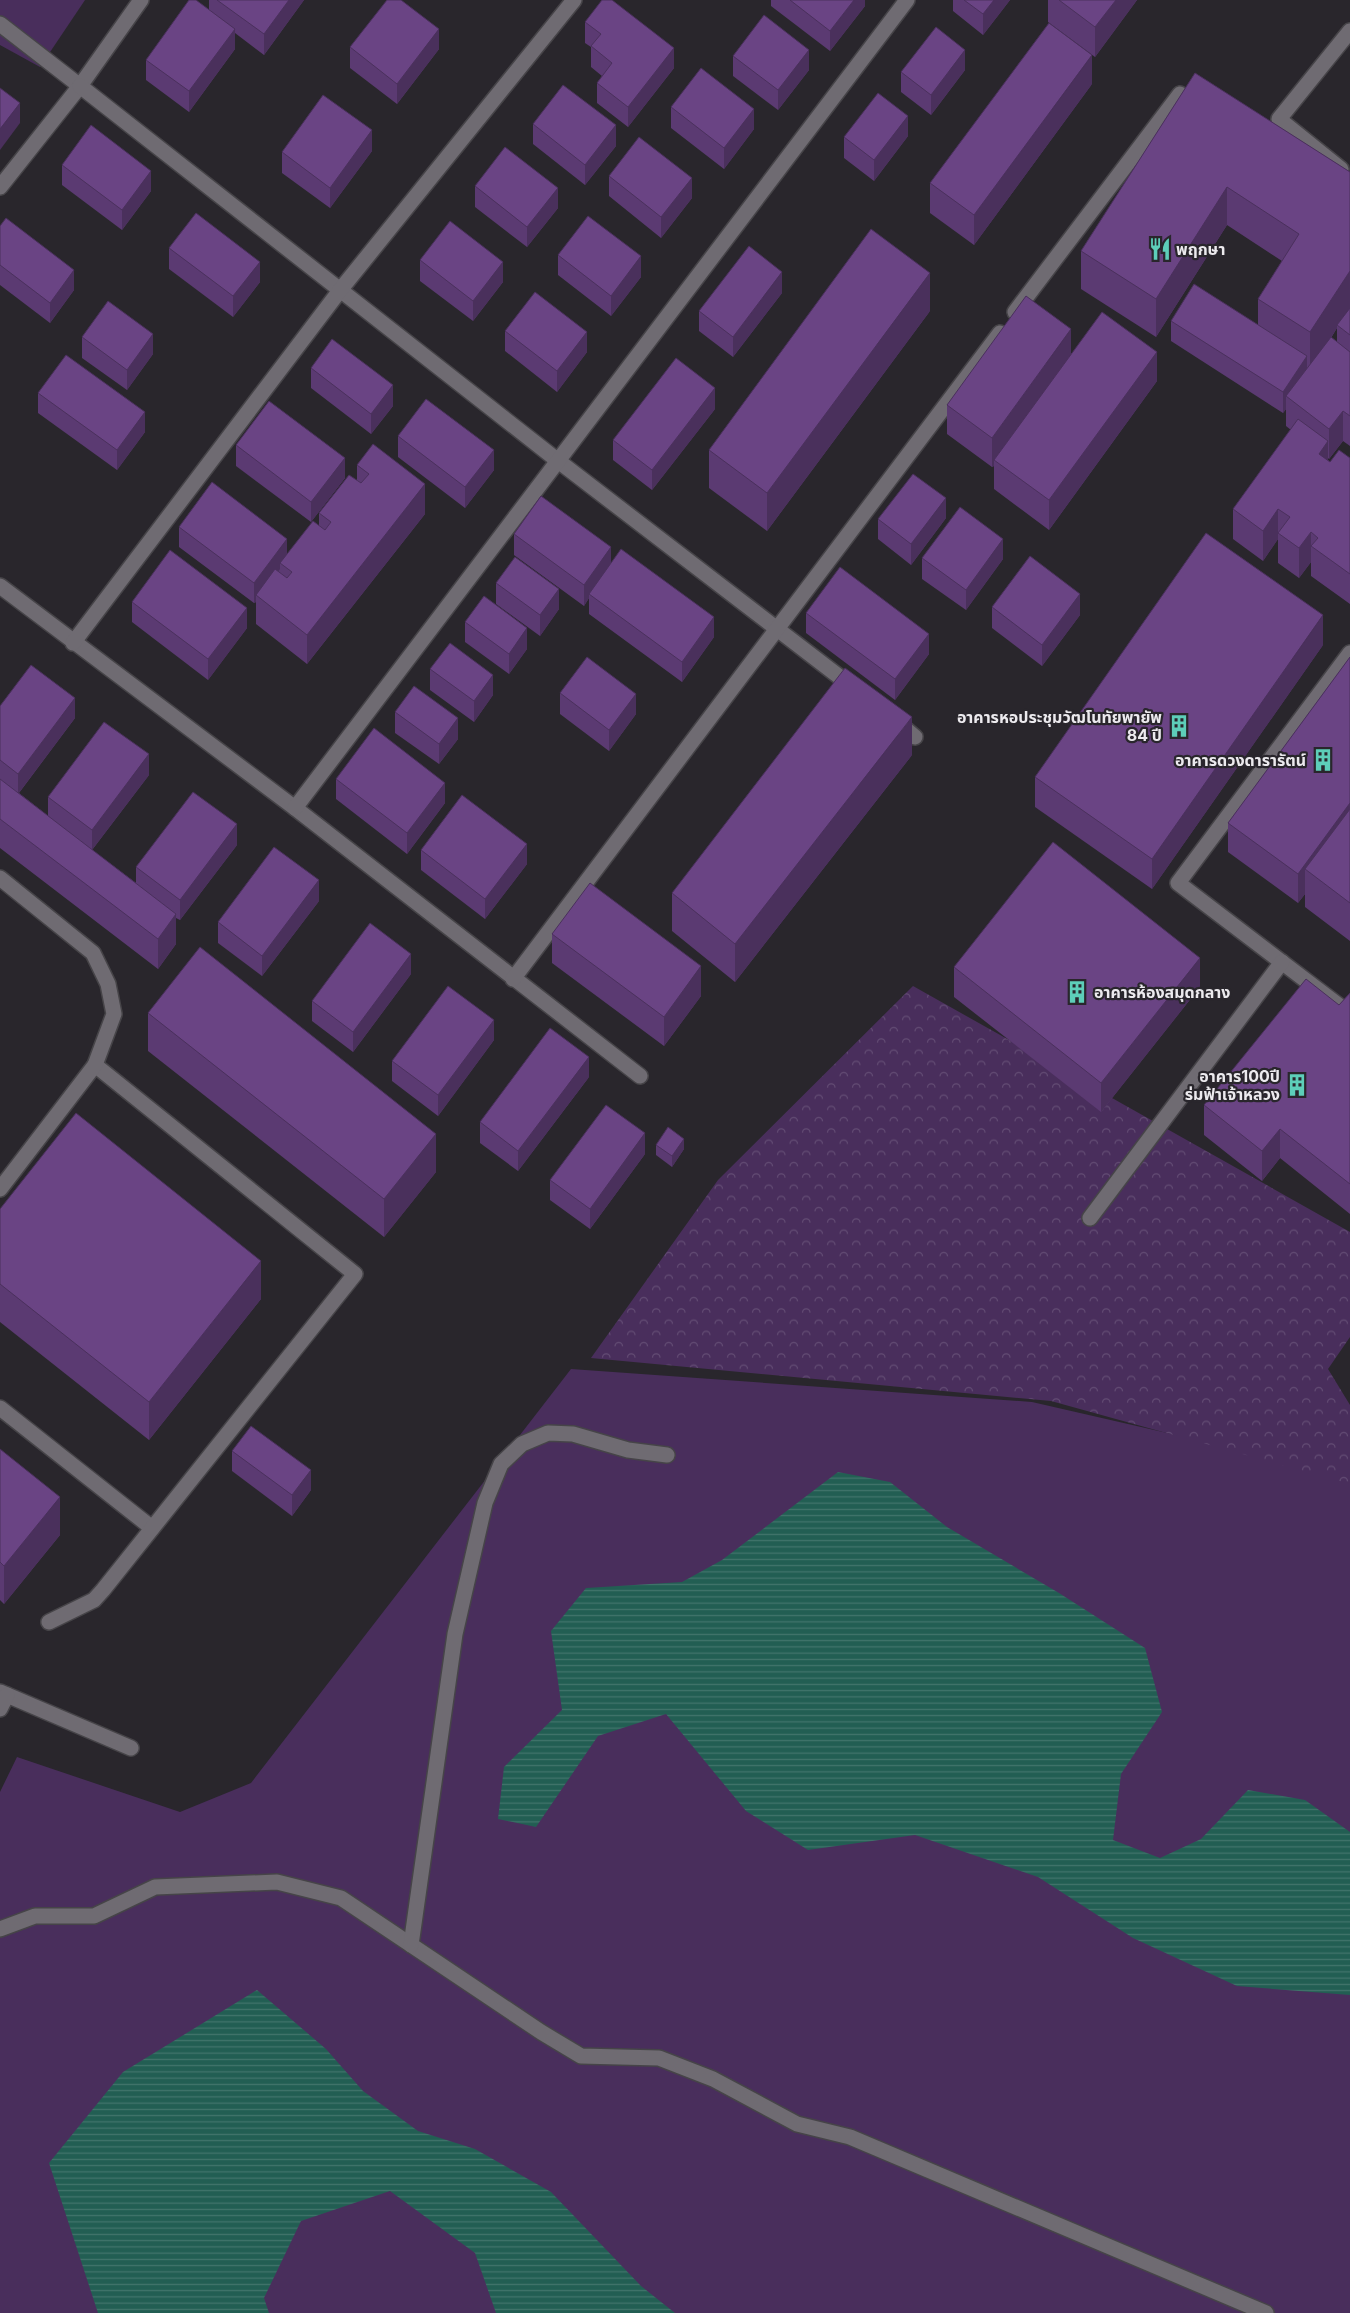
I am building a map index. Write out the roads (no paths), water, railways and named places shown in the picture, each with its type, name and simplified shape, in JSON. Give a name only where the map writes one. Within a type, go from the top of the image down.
[{"type":"street","points":[[0,186],[80,86],[141,0]]},
{"type":"street","points":[[73,642],[341,289],[574,0]]},
{"type":"street","points":[[295,808],[907,0]]},
{"type":"street","points":[[0,24],[341,289],[557,460],[862,694]]},
{"type":"street","points":[[1344,171],[1279,119],[1350,30]]},
{"type":"street","points":[[513,979],[1180,94]]},
{"type":"street","points":[[0,586],[295,808],[640,1076]]},
{"type":"street","points":[[1350,653],[1178,882],[1350,1014]]},
{"type":"street","points":[[885,712],[916,736]]},
{"type":"street","points":[[0,878],[93,953],[108,984],[114,1014],[95,1065],[0,1189]]},
{"type":"street","points":[[1090,1218],[1282,962]]},
{"type":"street","points":[[49,1622],[94,1600],[355,1274],[95,1065]]},
{"type":"street","points":[[0,1408],[152,1528]]},
{"type":"street","points":[[411,1945],[455,1634],[485,1503],[501,1464],[522,1444],[548,1433],[573,1434],[628,1450],[667,1455]]},
{"type":"street","points":[[0,1709],[4,1693],[131,1748]]},
{"type":"street","points":[[0,1929],[35,1916],[94,1916],[155,1887],[277,1882],[340,1898],[541,2032],[582,2056],[659,2058],[713,2079],[797,2124],[850,2137],[1266,2313]]},
{"type":"place","name":"พฤกษา","points":[[1160,249]]},
{"type":"place","name":"อาคารหอประชุมวัฒโนทัยพายัพ 84 ปี","points":[[1179,726]]},
{"type":"place","name":"อาคารดวงดารารัตน์","points":[[1323,760]]},
{"type":"place","name":"อาคารห้องสมุดกลาง","points":[[1077,992]]},
{"type":"place","name":"อาคาร100ปี ร่มฟ้าเจ้าหลวง","points":[[1297,1085]]}]
